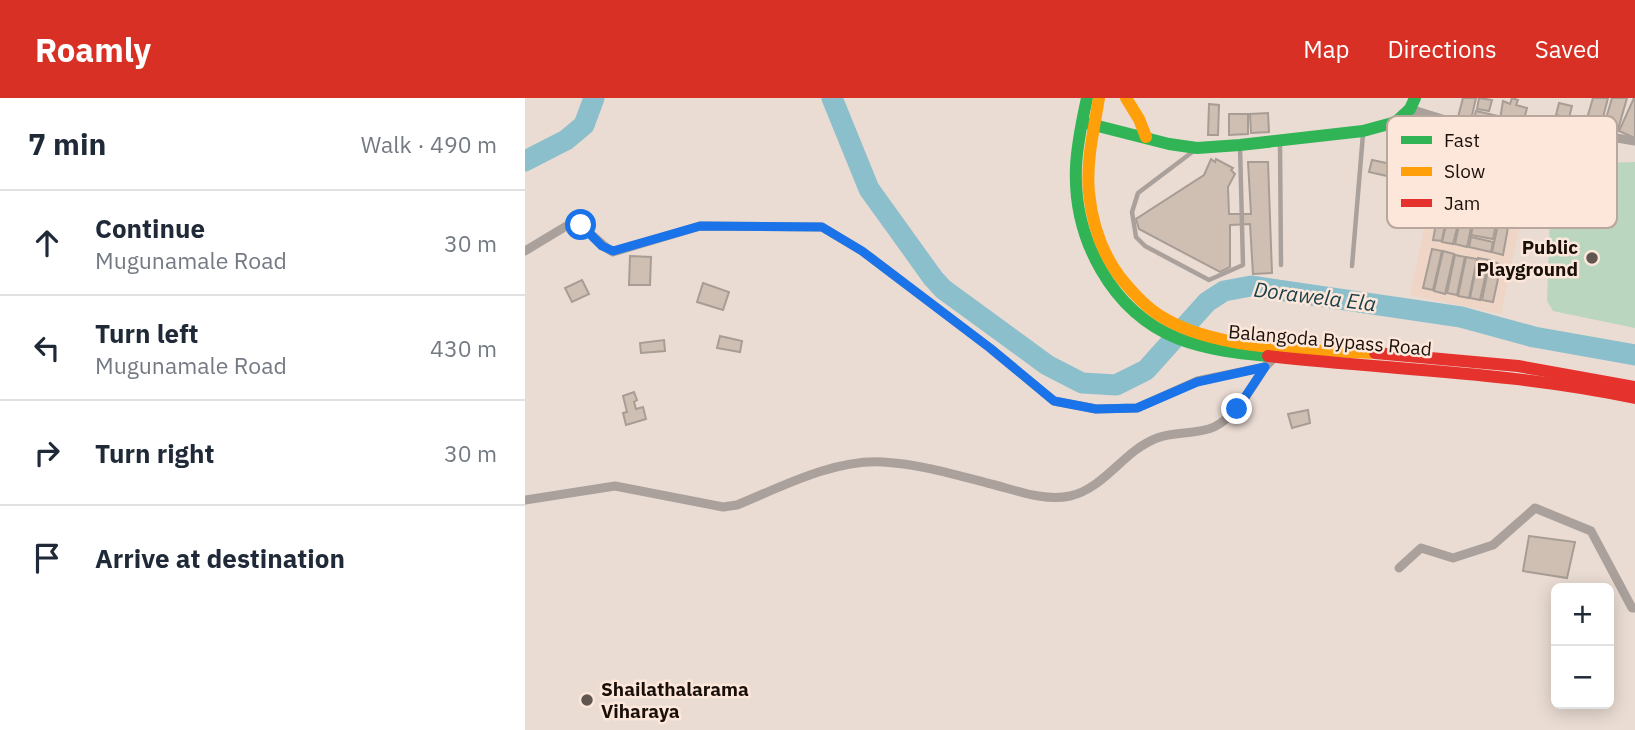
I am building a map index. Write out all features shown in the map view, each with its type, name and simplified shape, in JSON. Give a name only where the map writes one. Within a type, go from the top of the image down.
[{"type":"main road","name":"Balangoda Bypass Road","points":[[1087,98],[1088,124]]},
{"type":"main road","name":"Balangoda Bypass Road","points":[[1099,98],[1088,124],[1076,177],[1081,215],[1087,238],[1113,289],[1125,302],[1157,321],[1217,350],[1270,362],[1387,364],[1532,378],[1635,398]]},
{"type":"main road","points":[[1126,98],[1146,137]]},
{"type":"main road","points":[[1088,124],[1169,144],[1197,148],[1280,142],[1363,131],[1387,124]]},
{"type":"main road","name":"Balangoda Bypass Road","points":[[1193,338],[1523,366],[1635,387]]},
{"type":"street","points":[[1413,104],[1445,116]]},
{"type":"street","points":[[1617,138],[1635,141]]},
{"type":"street","points":[[525,251],[573,222],[581,225],[602,246],[613,251],[700,226],[822,227],[862,251],[990,348],[1054,401],[1096,409],[1137,408],[1197,382],[1270,362]]},
{"type":"street","points":[[525,500],[615,486],[723,507],[737,505],[827,468],[881,461],[945,471],[1040,497],[1068,496],[1093,488],[1118,462],[1145,443],[1159,437],[1213,427],[1237,409],[1270,362]]},
{"type":"street","points":[[1399,568],[1421,548],[1453,558],[1493,545],[1535,508],[1591,531],[1634,608]]},
{"type":"lane","points":[[1352,266],[1363,131]]},
{"type":"lane","points":[[1280,142],[1281,265]]},
{"type":"lane","points":[[1197,148],[1138,193],[1132,212],[1136,237],[1145,246],[1209,280],[1243,265],[1240,145]]},
{"type":"shaded area","points":[[1424,228],[1519,228],[1501,314],[1410,295]]},
{"type":"green space","name":"Public Playground","points":[[1635,162],[1635,328],[1553,311],[1547,301],[1550,228],[1617,228],[1617,163]]},
{"type":"building","points":[[1463,98],[1476,98],[1472,116],[1458,116]]},
{"type":"building","points":[[1479,98],[1492,100],[1489,111],[1477,109]]},
{"type":"building","points":[[1512,98],[1518,100],[1516,105],[1527,108],[1525,116],[1500,116],[1503,101],[1510,104]]},
{"type":"building","points":[[1593,98],[1608,98],[1603,116],[1588,116]]},
{"type":"building","points":[[1612,98],[1627,98],[1617,133],[1617,116],[1607,116]]},
{"type":"building","points":[[1635,98],[1635,138],[1619,131]]},
{"type":"building","points":[[1559,103],[1572,106],[1570,116],[1556,115]]},
{"type":"building","points":[[1209,104],[1219,105],[1218,135],[1208,135]]},
{"type":"building","points":[[1476,111],[1498,116],[1475,116]]},
{"type":"building","points":[[1268,113],[1269,132],[1251,133],[1250,114]]},
{"type":"building","points":[[1229,114],[1248,114],[1248,134],[1229,135]]},
{"type":"building","points":[[1211,159],[1233,168],[1231,170],[1235,174],[1228,187],[1229,214],[1251,214],[1248,162],[1268,162],[1272,273],[1253,274],[1250,224],[1230,225],[1230,267],[1220,272],[1139,229],[1136,219],[1204,175]]},
{"type":"building","points":[[1372,160],[1387,163],[1387,176],[1369,172]]},
{"type":"building","points":[[1435,228],[1444,228],[1442,241],[1433,240]]},
{"type":"building","points":[[1445,228],[1457,228],[1453,244],[1442,242]]},
{"type":"building","points":[[1458,228],[1471,228],[1467,247],[1455,244]]},
{"type":"building","points":[[1472,228],[1495,228],[1493,239],[1471,235]]},
{"type":"building","points":[[1497,228],[1508,228],[1503,255],[1492,252]]},
{"type":"building","points":[[1471,237],[1493,242],[1491,252],[1469,247]]},
{"type":"building","points":[[1432,249],[1442,251],[1433,290],[1423,288]]},
{"type":"building","points":[[1443,251],[1454,254],[1445,294],[1434,291]]},
{"type":"building","points":[[1455,255],[1465,257],[1457,295],[1447,293]]},
{"type":"building","points":[[630,256],[651,257],[650,285],[629,285]]},
{"type":"building","points":[[1466,257],[1477,259],[1469,298],[1458,296]]},
{"type":"building","points":[[1478,258],[1489,260],[1480,300],[1470,298]]},
{"type":"building","points":[[1490,260],[1501,265],[1493,302],[1482,300]]},
{"type":"building","points":[[582,280],[589,294],[572,302],[565,288]]},
{"type":"building","points":[[703,283],[729,292],[723,310],[697,302]]},
{"type":"building","points":[[720,336],[742,341],[740,352],[717,348]]},
{"type":"building","points":[[664,340],[665,351],[641,353],[640,343]]},
{"type":"building","points":[[634,392],[636,409],[643,407],[646,419],[626,425],[623,413],[627,412],[623,396]]},
{"type":"building","points":[[1308,410],[1310,423],[1292,428],[1288,414]]},
{"type":"building","points":[[1529,536],[1575,542],[1567,578],[1523,571]]},
{"type":"waterway","name":"Dorawela Ela","points":[[525,161],[566,140],[584,125],[594,98]]},
{"type":"waterway","name":"Dorawela Ela","points":[[832,98],[869,189],[933,278],[943,289],[1047,365],[1082,383],[1116,385],[1146,370],[1207,302],[1224,291],[1251,286],[1461,317],[1534,337],[1635,355]]},
{"type":"traffic: fast","points":[[1087,98],[1077,149],[1077,194],[1089,246],[1101,270],[1134,311],[1155,327],[1190,343],[1268,356]]},
{"type":"traffic: fast","points":[[1402,116],[1410,109],[1415,98]]},
{"type":"traffic: fast","points":[[1086,123],[1169,144],[1197,148],[1363,131],[1387,124]]},
{"type":"traffic: slow","points":[[1099,98],[1089,169],[1093,215],[1103,248],[1114,268],[1144,304],[1184,328],[1237,343],[1375,353]]},
{"type":"traffic: slow","points":[[1126,98],[1146,137]]},
{"type":"traffic: jam","points":[[1375,353],[1518,366],[1635,387]]},
{"type":"traffic: jam","points":[[1268,356],[1544,382],[1635,398]]},
{"type":"place","name":"Public Playground","points":[[1592,258]]},
{"type":"place","name":"Shailathalarama Viharaya","points":[[587,700]]},
{"type":"route","points":[[581,225],[602,246],[613,251],[700,226],[822,227],[862,251],[990,348],[1054,401],[1096,409],[1137,408],[1197,382],[1265,367],[1237,409]]}]
